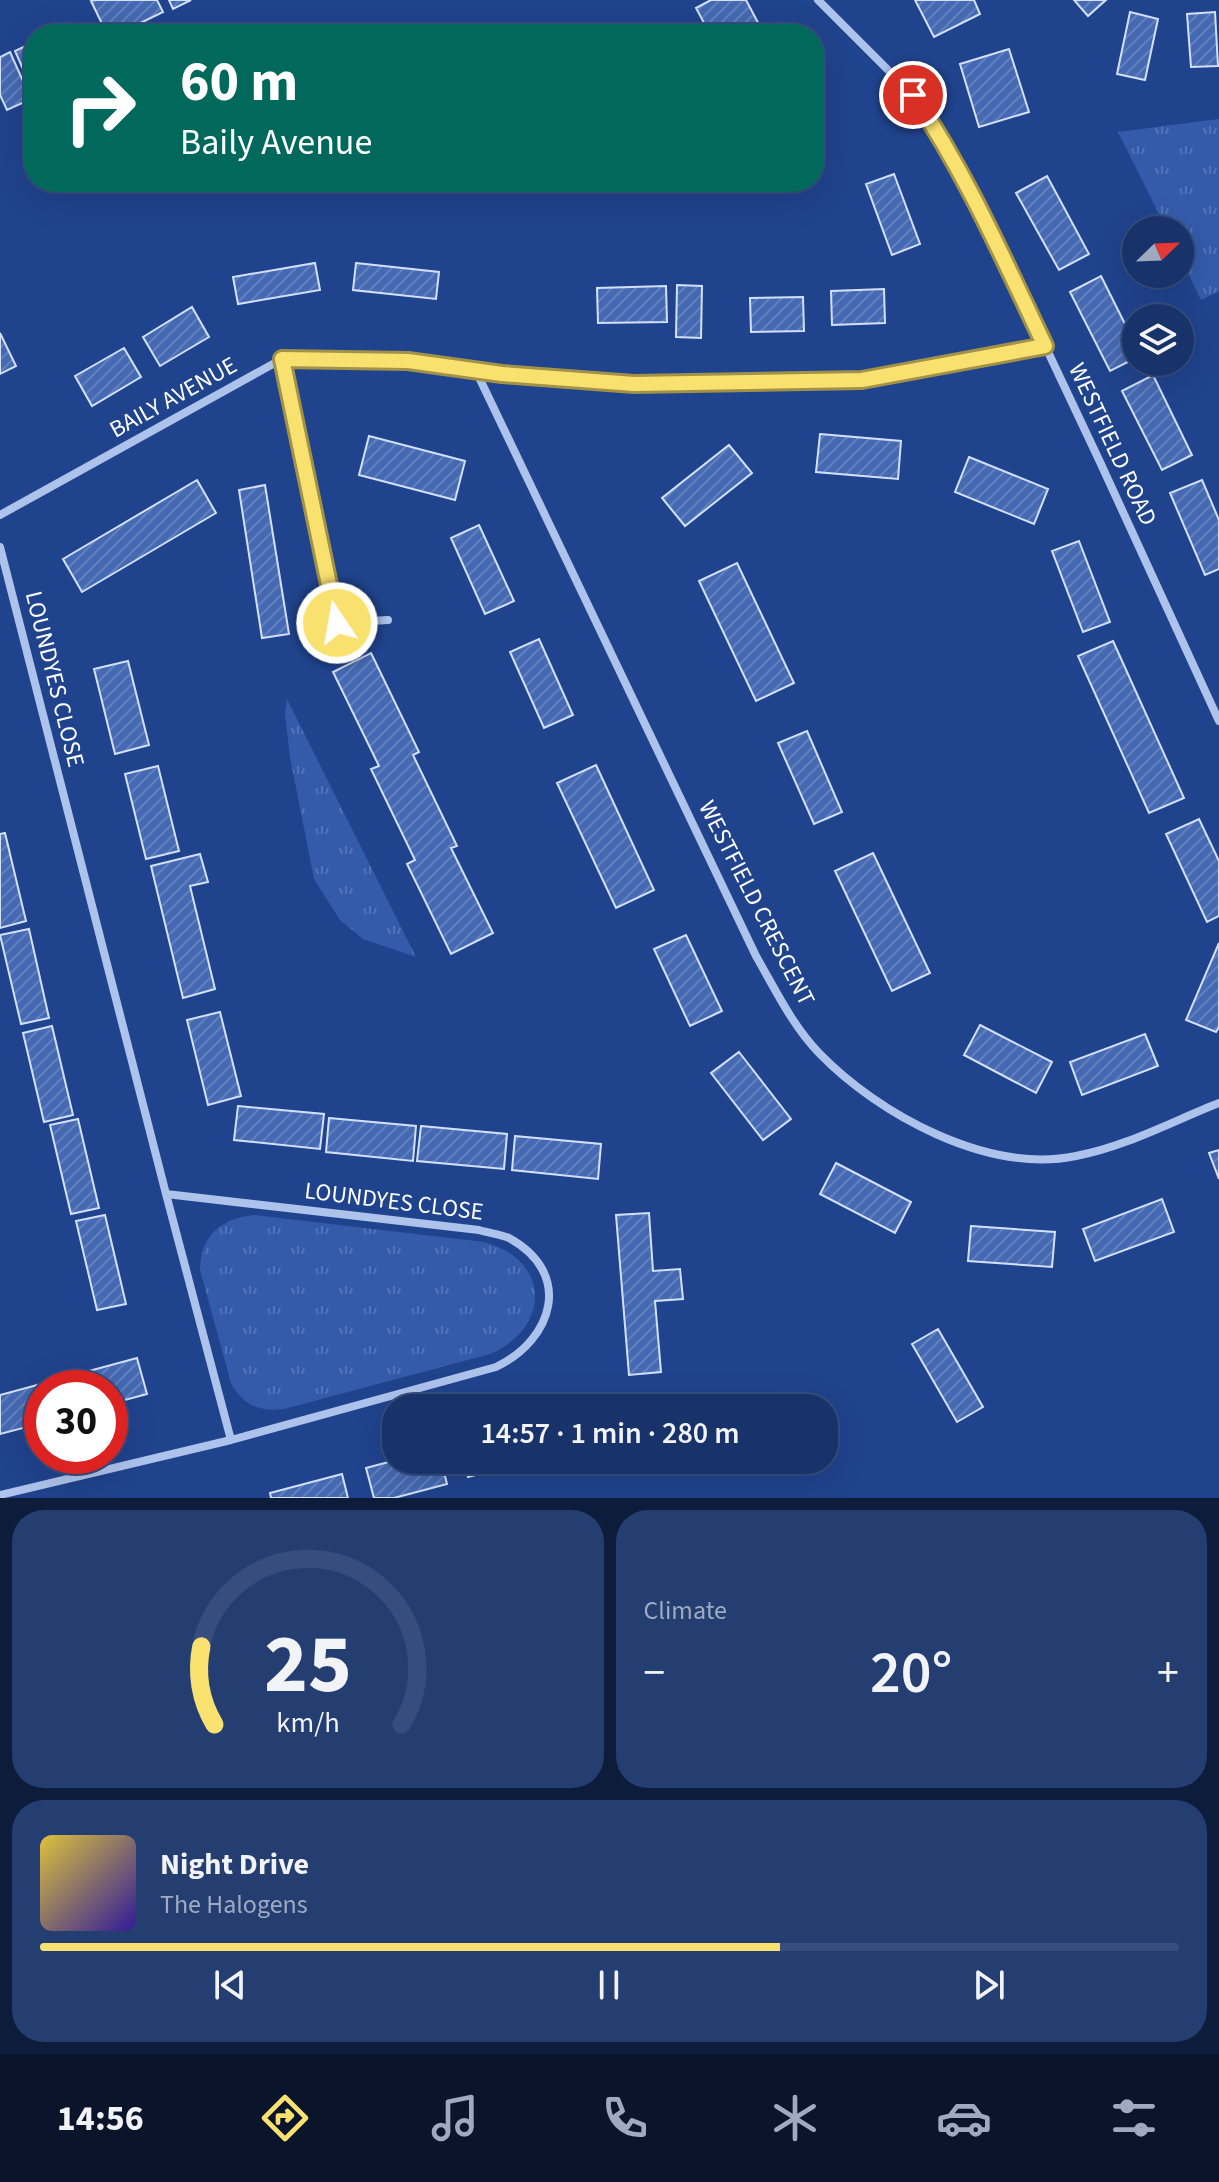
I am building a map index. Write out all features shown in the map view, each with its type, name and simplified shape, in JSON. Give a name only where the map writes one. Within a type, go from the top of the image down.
[{"type":"street","name":"WESTFIELD ROAD","points":[[818,0],[905,86],[931,120],[981,210],[1219,721]]},
{"type":"street","name":"BAILY AVENUE","points":[[0,515],[282,359],[408,361],[476,371],[634,384],[862,380],[1045,346]]},
{"type":"street","points":[[282,359],[337,623],[388,620]]},
{"type":"street","name":"WESTFIELD CRESCENT","points":[[476,371],[756,956],[790,1017],[818,1052],[852,1082],[907,1119],[954,1141],[1017,1159],[1046,1160],[1078,1156],[1219,1103]]},
{"type":"street","name":"LOUNDYES CLOSE","points":[[0,547],[231,1440]]},
{"type":"street","name":"LOUNDYES CLOSE","points":[[0,1495],[231,1440],[496,1367],[512,1360],[544,1324],[550,1294],[547,1279],[527,1250],[506,1237],[479,1230],[166,1194]]},
{"type":"green space","points":[[1219,119],[1219,291],[1201,300],[1194,286],[1194,216],[1160,216],[1118,132]]},
{"type":"green space","points":[[287,699],[416,957],[363,939],[340,920],[314,879],[290,757],[285,713]]},
{"type":"green space","points":[[254,1215],[484,1242],[506,1251],[522,1263],[531,1278],[535,1295],[533,1312],[524,1328],[510,1342],[490,1354],[284,1409],[259,1408],[246,1402],[231,1383],[200,1270],[204,1247],[215,1231],[231,1220]]},
{"type":"building","points":[[157,0],[163,12],[138,24],[102,24],[91,1]]},
{"type":"building","points":[[169,0],[191,0],[173,9]]},
{"type":"building","points":[[711,0],[746,0],[759,24],[705,24],[696,8]]},
{"type":"building","points":[[915,0],[974,0],[980,14],[934,37]]},
{"type":"building","points":[[1074,0],[1106,0],[1088,16]]},
{"type":"building","points":[[1130,12],[1158,19],[1145,80],[1117,74]]},
{"type":"building","points":[[1215,12],[1218,66],[1191,67],[1187,14]]},
{"type":"building","points":[[24,47],[24,71],[15,51]]},
{"type":"building","points":[[1009,49],[1029,112],[979,127],[960,64]]},
{"type":"building","points":[[10,52],[24,83],[24,102],[7,110],[0,95],[0,57]]},
{"type":"building","points":[[894,174],[920,244],[892,255],[866,184]]},
{"type":"building","points":[[1047,176],[1089,254],[1059,270],[1016,193]]},
{"type":"building","points":[[315,263],[320,290],[238,304],[233,277]]},
{"type":"building","points":[[356,263],[439,272],[436,299],[353,290]]},
{"type":"building","points":[[1101,276],[1122,318],[1122,365],[1110,371],[1070,292]]},
{"type":"building","points":[[677,285],[702,286],[701,338],[676,337]]},
{"type":"building","points":[[666,286],[667,322],[598,323],[597,288]]},
{"type":"building","points":[[884,289],[885,323],[832,325],[831,291]]},
{"type":"building","points":[[803,297],[804,331],[751,332],[750,298]]},
{"type":"building","points":[[192,307],[209,337],[160,366],[143,337]]},
{"type":"building","points":[[0,333],[16,366],[0,374]]},
{"type":"building","points":[[124,348],[141,377],[92,406],[75,376]]},
{"type":"building","points":[[1153,376],[1192,455],[1162,470],[1122,391]]},
{"type":"building","points":[[820,434],[901,441],[898,479],[816,472]]},
{"type":"building","points":[[369,436],[465,461],[455,500],[359,475]]},
{"type":"building","points":[[729,445],[752,473],[685,526],[662,498]]},
{"type":"building","points":[[969,457],[1048,489],[1034,524],[955,492]]},
{"type":"building","points":[[197,480],[216,513],[82,592],[63,559]]},
{"type":"building","points":[[1202,480],[1219,520],[1219,569],[1205,575],[1170,493]]},
{"type":"building","points":[[265,485],[289,634],[262,638],[239,490]]},
{"type":"building","points":[[479,525],[514,601],[485,614],[451,538]]},
{"type":"building","points":[[1079,541],[1110,622],[1083,632],[1052,551]]},
{"type":"building","points":[[737,563],[794,683],[756,701],[699,581]]},
{"type":"building","points":[[539,639],[573,715],[544,728],[510,652]]},
{"type":"building","points":[[1113,641],[1184,798],[1149,813],[1078,656]]},
{"type":"building","points":[[371,653],[419,752],[413,755],[457,846],[451,848],[493,933],[451,954],[407,864],[415,860],[371,769],[379,766],[333,672]]},
{"type":"building","points":[[128,661],[149,745],[115,754],[94,669]]},
{"type":"building","points":[[807,731],[842,812],[814,824],[778,743]]},
{"type":"building","points":[[596,765],[654,890],[616,908],[557,783]]},
{"type":"building","points":[[158,766],[179,851],[146,859],[125,774]]},
{"type":"building","points":[[1199,819],[1219,861],[1219,916],[1207,922],[1166,834]]},
{"type":"building","points":[[5,833],[26,921],[0,928],[0,834]]},
{"type":"building","points":[[873,853],[930,973],[892,991],[835,871]]},
{"type":"building","points":[[200,854],[208,882],[190,886],[215,989],[183,998],[151,866]]},
{"type":"building","points":[[29,929],[49,1018],[21,1024],[0,935]]},
{"type":"building","points":[[686,935],[722,1011],[690,1026],[654,949]]},
{"type":"building","points":[[1219,943],[1219,1027],[1216,1032],[1186,1020]]},
{"type":"building","points":[[220,1012],[241,1096],[208,1105],[187,1020]]},
{"type":"building","points":[[980,1025],[1052,1062],[1036,1093],[964,1055]]},
{"type":"building","points":[[52,1026],[73,1115],[44,1122],[23,1033]]},
{"type":"building","points":[[1145,1034],[1158,1066],[1082,1095],[1070,1062]]},
{"type":"building","points":[[739,1052],[791,1119],[763,1140],[711,1073]]},
{"type":"building","points":[[238,1106],[324,1114],[320,1149],[234,1140]]},
{"type":"building","points":[[329,1118],[416,1126],[413,1161],[326,1152]]},
{"type":"building","points":[[78,1119],[99,1208],[71,1214],[50,1125]]},
{"type":"building","points":[[421,1126],[507,1134],[504,1169],[417,1161]]},
{"type":"building","points":[[515,1136],[601,1144],[598,1179],[512,1170]]},
{"type":"building","points":[[1219,1150],[1219,1179],[1209,1153]]},
{"type":"building","points":[[836,1163],[911,1202],[895,1233],[820,1194]]},
{"type":"building","points":[[1162,1199],[1174,1232],[1095,1261],[1083,1229]]},
{"type":"building","points":[[649,1213],[653,1271],[680,1269],[683,1299],[655,1301],[661,1372],[629,1375],[616,1215]]},
{"type":"building","points":[[105,1215],[126,1304],[97,1310],[76,1221]]},
{"type":"building","points":[[971,1226],[1055,1232],[1052,1267],[968,1261]]},
{"type":"building","points":[[938,1329],[983,1407],[957,1422],[912,1344]]},
{"type":"building","points":[[137,1358],[147,1394],[128,1399],[128,1370],[93,1370]]},
{"type":"building","points":[[24,1389],[24,1428],[0,1434],[0,1395]]},
{"type":"building","points":[[382,1464],[382,1474],[444,1474],[447,1484],[394,1498],[374,1498],[366,1468]]},
{"type":"building","points":[[342,1474],[348,1498],[271,1498],[270,1493]]},
{"type":"route","points":[[337,623],[282,359],[408,361],[502,374],[634,384],[862,380],[1045,346],[981,210],[931,120],[913,95]]}]
